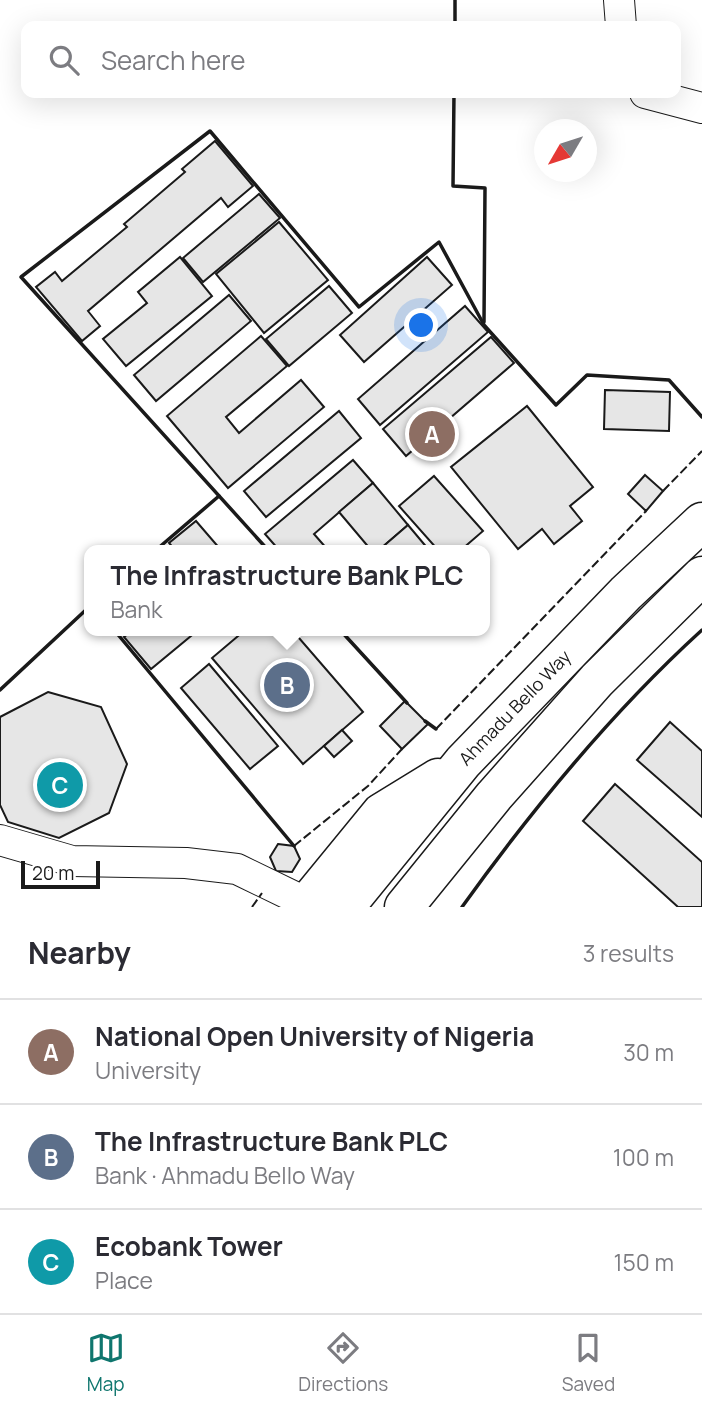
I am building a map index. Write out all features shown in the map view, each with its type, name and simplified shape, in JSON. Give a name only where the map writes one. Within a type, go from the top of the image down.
[{"type":"highway","name":"Ahmadu Bello Way","points":[[345,907],[463,762],[626,593],[702,522]]},
{"type":"highway","points":[[404,907],[494,796],[597,680],[702,576]]},
{"type":"highway","points":[[306,905],[381,813],[463,762]]},
{"type":"highway","points":[[433,907],[471,857],[494,796]]},
{"type":"lane","points":[[619,0],[621,21]]},
{"type":"lane","points":[[664,98],[702,108]]},
{"type":"lane","points":[[0,840],[72,861],[186,863],[237,869],[306,905]]},
{"type":"building","points":[[215,141],[253,186],[228,207],[221,198],[88,311],[100,326],[82,341],[36,287],[55,272],[62,281],[127,227],[124,224],[185,172],[182,169]]},
{"type":"building","points":[[259,194],[280,218],[203,282],[183,258]]},
{"type":"building","points":[[279,222],[328,280],[264,333],[216,274]]},
{"type":"building","points":[[180,257],[212,296],[126,366],[103,339],[147,303],[138,292]]},
{"type":"building","points":[[427,257],[452,285],[364,362],[340,335]]},
{"type":"building","points":[[329,286],[352,313],[289,366],[266,339]]},
{"type":"building","points":[[229,295],[251,321],[156,401],[134,375]]},
{"type":"building","points":[[465,306],[488,332],[380,425],[358,399]]},
{"type":"building","points":[[261,336],[287,366],[226,417],[239,433],[301,380],[324,407],[228,488],[167,416]]},
{"type":"building","points":[[491,337],[514,363],[406,456],[383,429]]},
{"type":"building","points":[[605,390],[670,392],[669,431],[604,429]]},
{"type":"building","points":[[527,406],[593,487],[570,506],[582,521],[554,544],[542,529],[518,549],[451,467]]},
{"type":"building","points":[[339,411],[361,438],[266,517],[244,491]]},
{"type":"building","points":[[353,460],[373,483],[314,534],[324,545],[275,545],[265,534]]},
{"type":"building","points":[[645,475],[663,491],[646,511],[628,494]]},
{"type":"building","points":[[434,476],[483,531],[467,545],[434,545],[399,506]]},
{"type":"building","points":[[373,483],[408,525],[385,545],[367,545],[339,512]]},
{"type":"building","points":[[196,521],[217,545],[171,545],[169,543]]},
{"type":"building","points":[[408,525],[425,545],[385,545]]},
{"type":"building","points":[[125,636],[191,636],[151,669]]},
{"type":"building","points":[[238,636],[297,636],[363,712],[303,764],[212,658]]},
{"type":"building","points":[[209,664],[278,746],[250,769],[181,688]]},
{"type":"building","points":[[48,692],[101,707],[127,764],[109,813],[59,838],[8,822],[0,805],[0,717]]},
{"type":"building","points":[[405,701],[428,724],[402,749],[380,726]]},
{"type":"building","points":[[670,722],[702,751],[702,817],[637,760]]},
{"type":"building","points":[[342,730],[352,741],[334,757],[324,746]]},
{"type":"building","points":[[615,784],[702,862],[702,907],[678,907],[583,821]]},
{"type":"building","points":[[278,844],[294,846],[300,859],[292,872],[276,871],[270,857]]},
{"type":"fence","points":[[663,491],[702,451]]},
{"type":"fence","points":[[436,729],[646,511]]},
{"type":"fence","points":[[294,846],[368,786],[402,749]]},
{"type":"fence","points":[[252,907],[262,893]]},
{"type":"wall","points":[[455,0],[455,21]]},
{"type":"wall","points":[[454,98],[453,186],[485,188],[484,322]]},
{"type":"wall","points":[[263,545],[21,277],[210,131],[359,307],[439,242],[484,325],[556,405],[587,375],[669,380],[702,417]]},
{"type":"wall","points":[[162,545],[219,496]]},
{"type":"wall","points":[[0,690],[84,612]]},
{"type":"wall","points":[[462,907],[545,797],[575,762],[637,694],[702,630]]},
{"type":"wall","points":[[119,636],[294,846]]},
{"type":"wall","points":[[346,636],[407,703]]},
{"type":"wall","points":[[425,721],[436,729]]},
{"type":"place","name":"National Open University of Nigeria","points":[[432,434]]},
{"type":"place","name":"The Infrastructure Bank PLC","points":[[287,685]]},
{"type":"place","name":"Ecobank Tower","points":[[60,785]]}]
